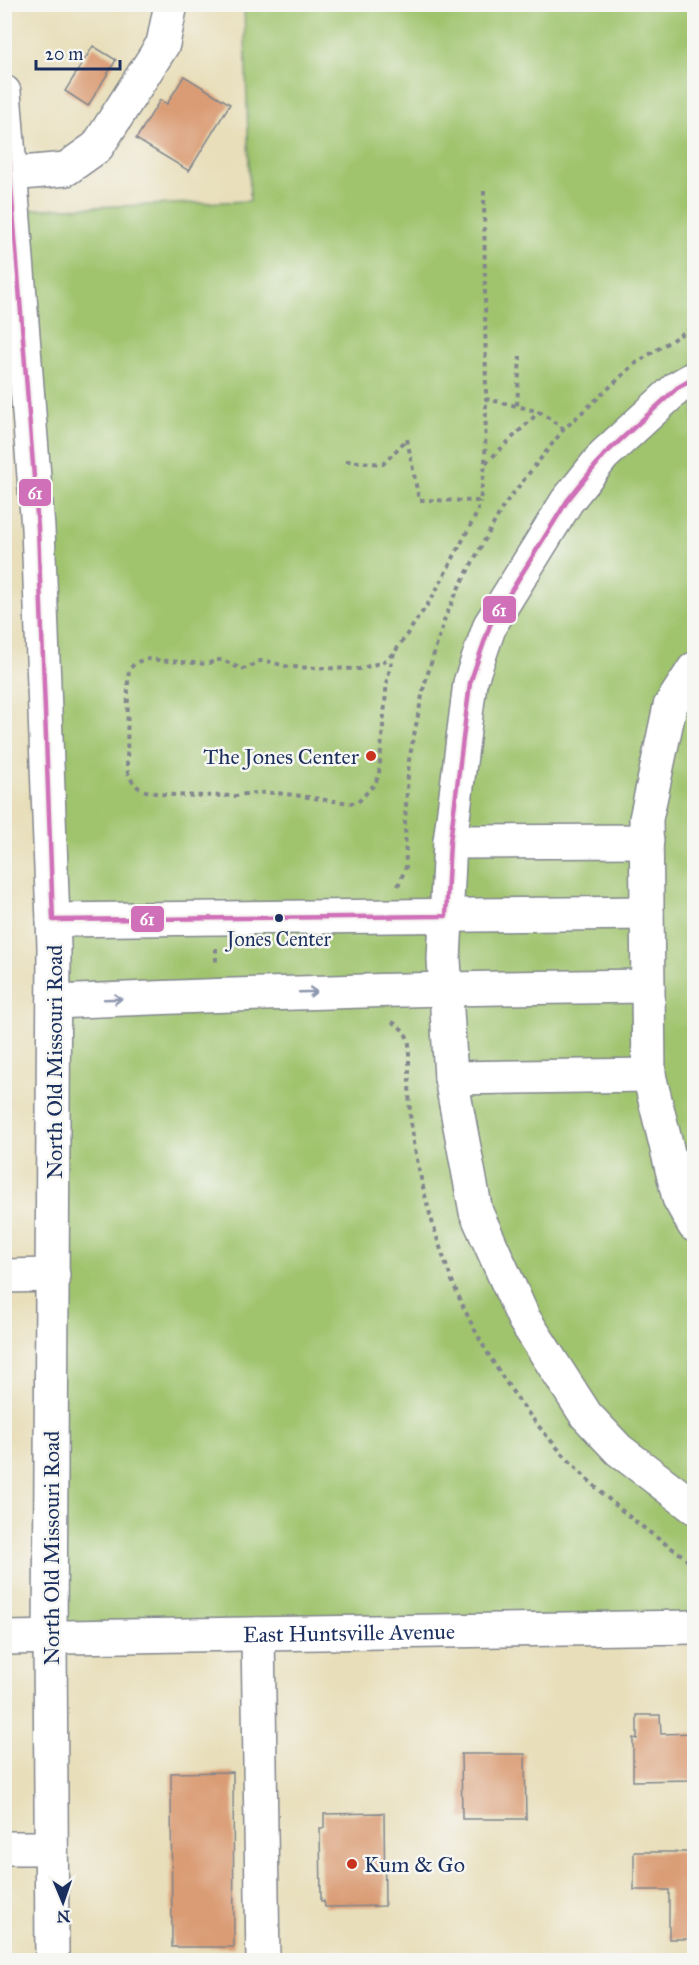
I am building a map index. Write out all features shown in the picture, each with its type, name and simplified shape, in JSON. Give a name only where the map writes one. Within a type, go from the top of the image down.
[{"type":"main road","points":[[11,174],[66,169],[97,147],[163,44],[171,4]]},
{"type":"main road","name":"North Old Missouri Road","points":[[4,92],[11,174],[10,247],[38,528],[54,920],[50,1637],[52,1960]]},
{"type":"main road","points":[[694,378],[677,388],[604,455],[567,501],[490,625],[470,683],[450,842],[444,959],[451,1078],[476,1212],[524,1319],[586,1415],[619,1450],[694,1507]]},
{"type":"main road","points":[[694,669],[670,706],[646,819],[649,1075],[679,1198],[694,1225]]},
{"type":"main road","points":[[450,842],[647,841]]},
{"type":"main road","points":[[54,920],[647,913]]},
{"type":"main road","points":[[54,1002],[216,994],[446,988],[648,987]]},
{"type":"main road","points":[[451,1078],[649,1075]]},
{"type":"main road","points":[[4,1276],[53,1275]]},
{"type":"main road","name":"East Huntsville Avenue","points":[[4,1638],[694,1627]]},
{"type":"main road","points":[[258,1634],[263,1960]]},
{"type":"main road","points":[[4,1848],[51,1848]]},
{"type":"path","points":[[394,652],[387,680],[379,774],[375,784],[357,803],[277,794],[236,796],[154,793],[132,782],[127,770],[128,680],[129,670],[135,663],[146,659],[207,664],[217,660],[230,662],[241,669],[267,661],[289,667],[359,669],[382,662],[394,652],[432,597],[477,513],[485,464],[484,191]]},
{"type":"path","points":[[517,406],[520,356]]},
{"type":"path","points":[[486,399],[540,412],[564,429]]},
{"type":"path","points":[[485,464],[540,412]]},
{"type":"path","points":[[346,461],[383,464],[407,439],[419,500],[480,501]]},
{"type":"green space","name":"The Jones Center","points":[[244,5],[694,5],[694,1627],[50,1637],[54,1002],[14,210],[250,201]]},
{"type":"building","points":[[93,46],[116,60],[88,106],[65,91]]},
{"type":"building","points":[[184,76],[230,104],[189,171],[136,139],[160,100],[167,104]]},
{"type":"building","points":[[637,1715],[660,1715],[661,1734],[694,1733],[694,1780],[633,1781],[633,1738],[637,1739]]},
{"type":"building","points":[[461,1754],[525,1754],[526,1819],[462,1819]]},
{"type":"building","points":[[233,1772],[234,1947],[172,1947],[171,1773]]},
{"type":"building","name":"Kum & Go","points":[[384,1813],[385,1906],[325,1907],[324,1901],[321,1901],[320,1828],[324,1828],[324,1814]]},
{"type":"building","points":[[634,1852],[694,1852],[694,1939],[669,1939],[669,1890],[634,1890]]},
{"type":"transit line","name":"61","points":[[4,98],[38,528],[53,920],[446,916],[450,842],[470,683],[490,625],[567,501],[604,455],[677,388],[694,378]]},
{"type":"place","name":"The Jones Center","points":[[371,756]]},
{"type":"place","name":"Jones Center","points":[[279,918]]},
{"type":"place","name":"Kum & Go","points":[[352,1864]]}]
